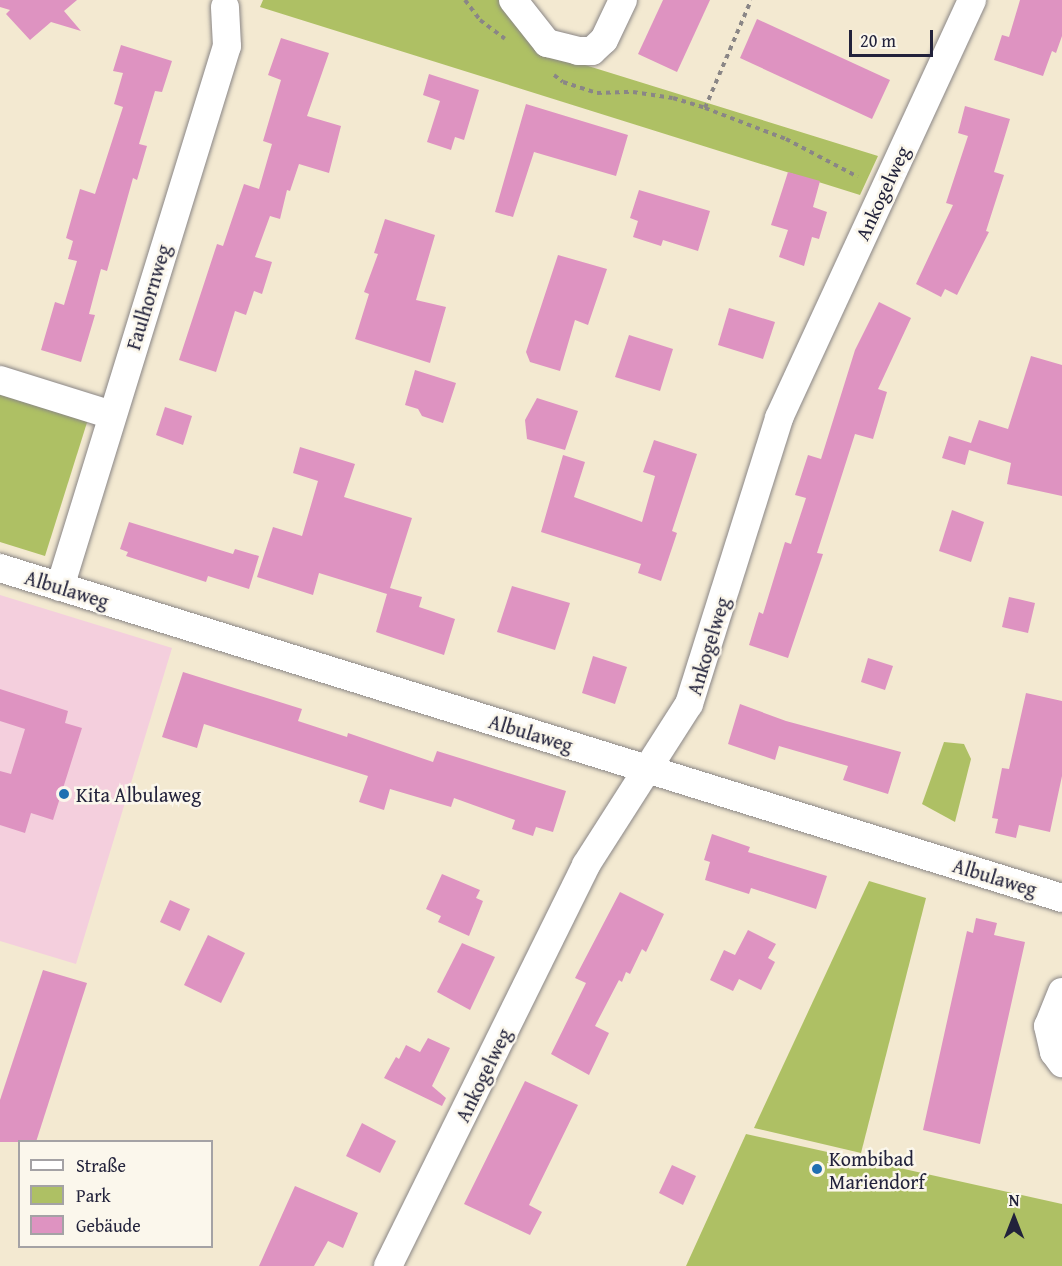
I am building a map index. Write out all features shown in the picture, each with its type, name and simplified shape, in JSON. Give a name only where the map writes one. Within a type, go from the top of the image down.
[{"type":"street","points":[[513,0],[547,43],[578,51],[592,51],[604,40],[623,0]]},
{"type":"street","name":"Ankogelweg","points":[[388,1266],[586,865],[689,704],[779,418],[972,0]]},
{"type":"street","name":"Faulhornweg","points":[[60,587],[227,46],[225,7]]},
{"type":"street","points":[[0,380],[112,415]]},
{"type":"street","name":"Albulaweg","points":[[0,568],[1062,897]]},
{"type":"street","points":[[1062,992],[1048,1026],[1054,1052],[1062,1063]]},
{"type":"path","points":[[465,0],[480,20],[507,40]]},
{"type":"path","points":[[705,108],[751,0]]},
{"type":"path","points":[[544,68],[563,82],[597,93],[633,92],[673,98],[705,108],[786,139],[863,179]]},
{"type":"shaded area","name":"Kita Albulaweg","points":[[0,595],[172,648],[76,964],[0,941]]},
{"type":"green space","points":[[263,0],[500,0],[543,52],[878,156],[860,195],[260,7]]},
{"type":"green space","points":[[0,386],[90,413],[45,556],[0,542]]},
{"type":"green space","points":[[944,742],[964,744],[971,759],[955,822],[922,804]]},
{"type":"green space","points":[[869,881],[926,898],[861,1153],[754,1128]]},
{"type":"green space","name":"Kombibad Mariendorf","points":[[746,1134],[1062,1204],[1062,1266],[686,1266]]},
{"type":"building","points":[[0,0],[77,0],[64,11],[81,31],[51,22],[30,40],[6,14],[10,10],[0,7]]},
{"type":"building","points":[[663,0],[710,0],[677,72],[638,54]]},
{"type":"building","points":[[1020,0],[1062,0],[1062,36],[1056,53],[1052,51],[1043,76],[994,60],[1002,35],[1009,37]]},
{"type":"building","points":[[757,19],[890,80],[872,119],[740,58]]},
{"type":"building","points":[[281,38],[329,53],[307,116],[341,126],[329,173],[299,164],[290,191],[287,190],[280,219],[270,216],[255,257],[272,262],[262,294],[254,291],[246,315],[235,311],[216,372],[179,360],[217,244],[223,246],[244,184],[259,189],[272,144],[263,141],[281,80],[268,75]]},
{"type":"building","points":[[121,45],[172,61],[162,92],[155,91],[139,144],[147,146],[137,180],[133,178],[107,271],[101,269],[89,314],[95,315],[81,362],[41,350],[55,302],[64,305],[77,261],[68,259],[73,241],[66,238],[80,189],[95,194],[123,107],[114,104],[123,73],[113,71]]},
{"type":"building","points":[[429,74],[479,90],[464,140],[455,137],[451,150],[427,142],[440,101],[423,95]]},
{"type":"building","points":[[526,104],[628,135],[616,176],[534,152],[513,217],[495,212]]},
{"type":"building","points":[[965,106],[1010,119],[994,172],[1004,175],[986,231],[989,232],[957,295],[945,289],[941,297],[916,284],[953,205],[946,203],[968,136],[958,133]]},
{"type":"building","points":[[788,172],[820,181],[813,207],[827,212],[819,239],[812,237],[804,266],[779,257],[788,230],[771,225]]},
{"type":"building","points":[[639,190],[710,211],[698,251],[663,240],[661,246],[633,237],[638,221],[630,218]]},
{"type":"building","points":[[385,219],[435,235],[416,300],[446,307],[430,363],[355,339],[369,294],[364,292],[378,254],[374,253]]},
{"type":"building","points":[[558,255],[607,269],[588,325],[575,320],[560,371],[530,362],[526,352]]},
{"type":"building","points":[[879,302],[911,318],[878,389],[887,392],[873,439],[855,434],[817,553],[823,554],[788,658],[749,645],[759,612],[763,614],[785,542],[791,544],[806,498],[795,495],[808,455],[821,459],[855,350]]},
{"type":"building","points":[[729,308],[775,322],[763,359],[718,345]]},
{"type":"building","points":[[629,335],[673,349],[660,391],[615,377]]},
{"type":"building","points":[[1031,356],[1062,365],[1062,496],[1007,484],[1011,463],[969,450],[965,465],[942,458],[949,436],[971,443],[979,420],[1008,429]]},
{"type":"building","points":[[415,370],[456,383],[443,423],[422,416],[418,409],[405,405]]},
{"type":"building","points":[[537,398],[578,411],[565,450],[527,439],[525,420]]},
{"type":"building","points":[[165,407],[192,416],[183,445],[156,435]]},
{"type":"building","points":[[654,440],[697,454],[672,531],[677,533],[661,581],[638,573],[641,564],[541,532],[563,455],[585,462],[574,497],[642,522],[655,476],[643,472]]},
{"type":"building","points":[[300,447],[355,464],[344,497],[412,518],[390,588],[422,597],[419,607],[455,619],[444,655],[376,632],[387,594],[319,573],[313,595],[257,577],[273,527],[302,536],[318,481],[293,473]]},
{"type":"building","points":[[952,510],[984,522],[971,562],[939,551]]},
{"type":"building","points":[[129,522],[233,554],[235,549],[259,556],[249,589],[208,576],[206,582],[126,556],[128,552],[120,549]]},
{"type":"building","points":[[512,586],[570,603],[555,650],[497,632]]},
{"type":"building","points":[[1009,597],[1035,603],[1028,633],[1002,627]]},
{"type":"building","points":[[593,656],[627,667],[615,704],[582,693]]},
{"type":"building","points":[[868,658],[893,666],[885,690],[861,682]]},
{"type":"building","points":[[183,672],[302,709],[298,721],[347,737],[348,733],[433,762],[437,751],[566,791],[553,832],[536,827],[533,836],[512,829],[515,820],[454,798],[451,807],[390,789],[384,810],[359,802],[368,776],[204,724],[197,748],[162,737]]},
{"type":"building","points":[[0,689],[68,711],[65,723],[82,728],[53,820],[31,813],[25,833],[0,825],[0,771],[11,774],[25,729],[0,721]]},
{"type":"building","points":[[1026,693],[1062,701],[1062,776],[1050,832],[1019,825],[1016,838],[995,833],[998,819],[992,818],[1002,768],[1009,769]]},
{"type":"building","points":[[740,704],[786,721],[901,752],[888,794],[843,780],[848,766],[779,746],[775,760],[728,744]]},
{"type":"building","points":[[712,834],[750,847],[748,852],[827,876],[816,909],[751,888],[749,894],[705,880],[710,862],[704,860]]},
{"type":"building","points":[[442,874],[480,890],[476,898],[483,901],[469,936],[438,922],[441,916],[426,909]]},
{"type":"building","points":[[620,892],[664,914],[646,952],[642,949],[630,974],[626,972],[622,982],[619,980],[595,1026],[609,1033],[589,1075],[551,1054],[586,983],[575,978]]},
{"type":"building","points":[[170,900],[190,909],[180,931],[160,922]]},
{"type":"building","points":[[976,918],[997,923],[994,935],[1025,942],[980,1144],[923,1130],[967,931],[973,933]]},
{"type":"building","points":[[748,930],[776,944],[768,958],[775,962],[761,990],[739,979],[733,991],[710,980],[724,950],[735,955]]},
{"type":"building","points":[[208,935],[245,953],[221,1003],[184,985]]},
{"type":"building","points":[[462,943],[495,957],[470,1010],[437,992]]},
{"type":"building","points":[[43,970],[87,983],[37,1140],[0,1142],[0,1100]]},
{"type":"building","points":[[428,1038],[450,1048],[432,1086],[446,1098],[442,1106],[384,1078],[396,1057],[399,1059],[406,1045],[420,1052]]},
{"type":"building","points":[[525,1081],[578,1105],[529,1205],[542,1212],[530,1235],[464,1204]]},
{"type":"building","points":[[362,1123],[396,1141],[380,1173],[346,1156]]},
{"type":"building","points":[[672,1165],[696,1176],[683,1205],[659,1193]]},
{"type":"building","points":[[295,1186],[358,1213],[343,1248],[328,1241],[314,1266],[259,1266]]},
{"type":"place","name":"Kita Albulaweg","points":[[64,794]]},
{"type":"place","name":"Kombibad Mariendorf","points":[[817,1169]]}]
